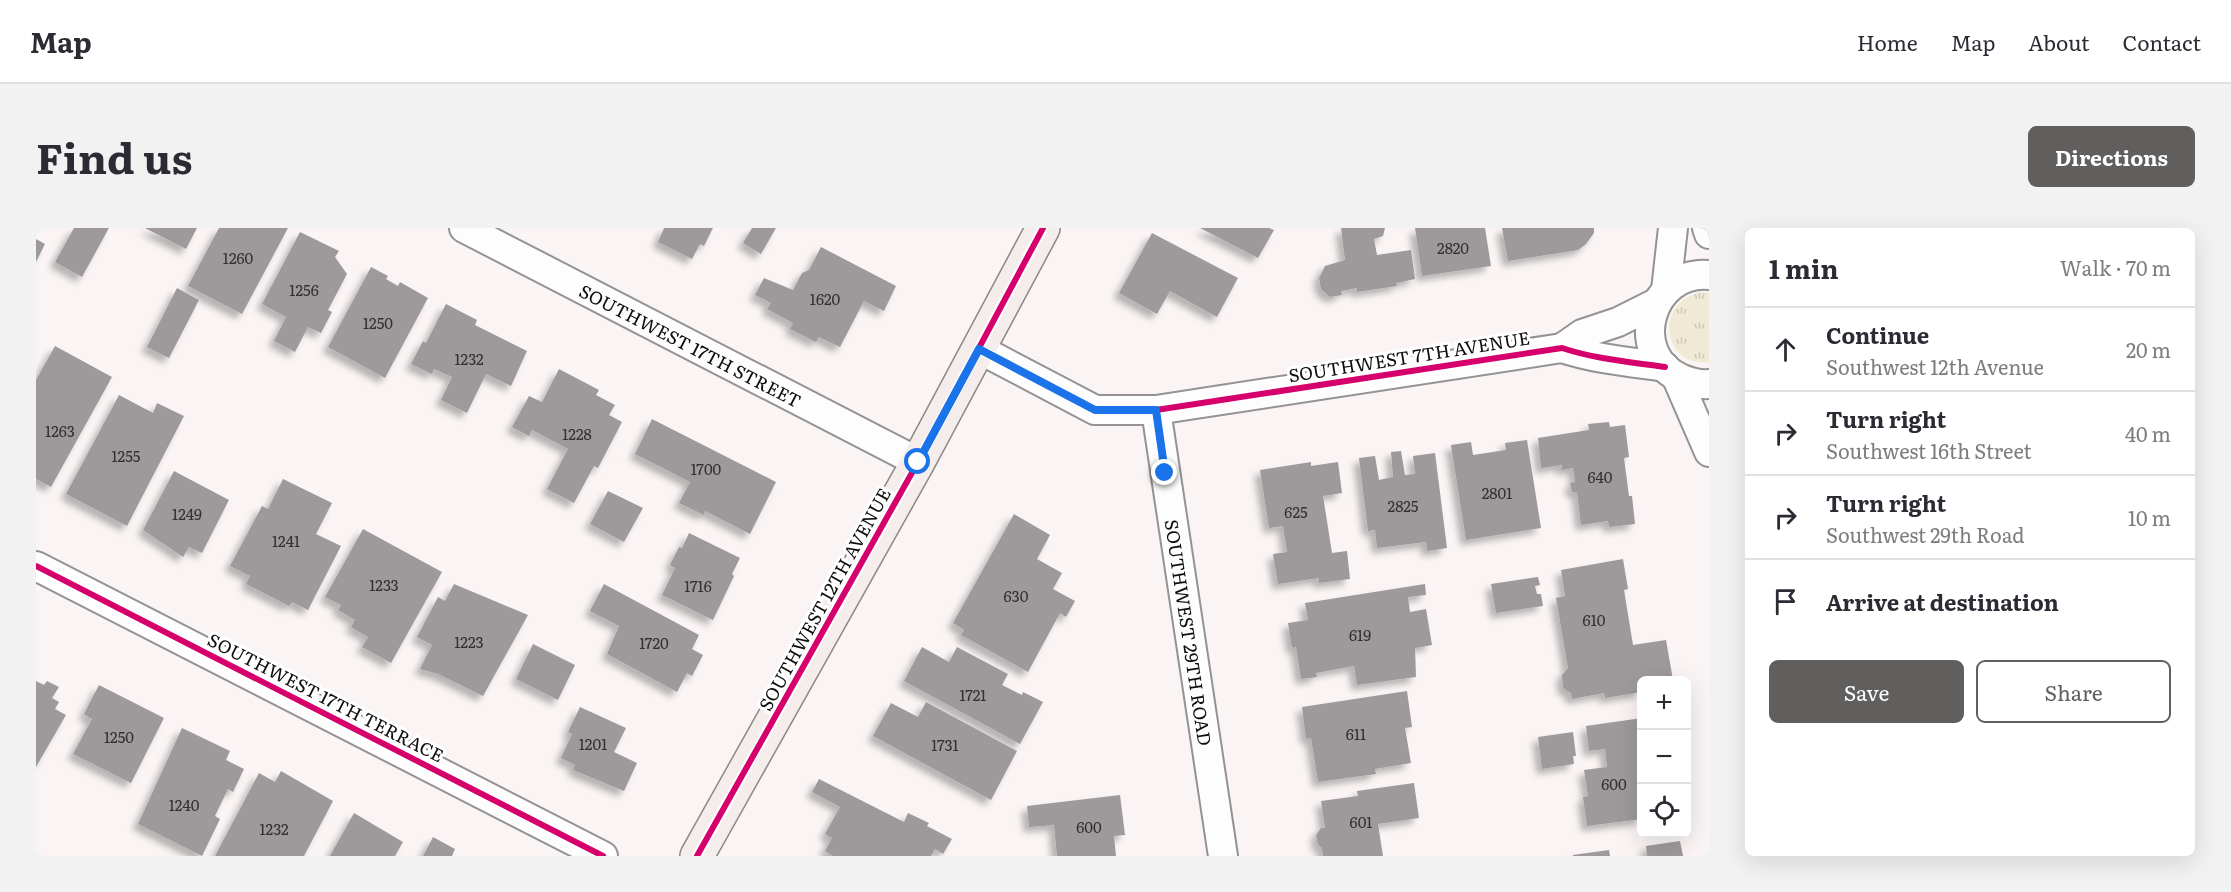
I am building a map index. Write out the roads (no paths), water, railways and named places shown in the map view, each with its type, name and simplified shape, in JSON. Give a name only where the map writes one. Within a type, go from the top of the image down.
[{"type":"main road","name":"SOUTHWEST 12TH AVENUE","points":[[697,856],[918,462],[1043,228]]},
{"type":"street","name":"SOUTHWEST 17TH STREET","points":[[464,228],[918,462]]},
{"type":"street","points":[[1673,228],[1661,296],[1650,319],[1650,337],[1655,353],[1671,372],[1709,452]]},
{"type":"street","points":[[1707,228],[1709,234]]},
{"type":"street","name":"SOUTHWEST 7TH AVENUE","points":[[1562,348],[1581,334],[1618,322],[1661,296],[1681,279],[1699,274],[1709,275]]},
{"type":"street","name":"SOUTHWEST 7TH AVENUE","points":[[979,349],[1095,410],[1156,410],[1562,348],[1587,356],[1624,360],[1671,372],[1690,382],[1709,384]]},
{"type":"street","name":"SOUTHWEST 29TH ROAD","points":[[1156,410],[1223,856]]},
{"type":"street","name":"SOUTHWEST 17TH TERRACE","points":[[36,566],[603,856]]}]
